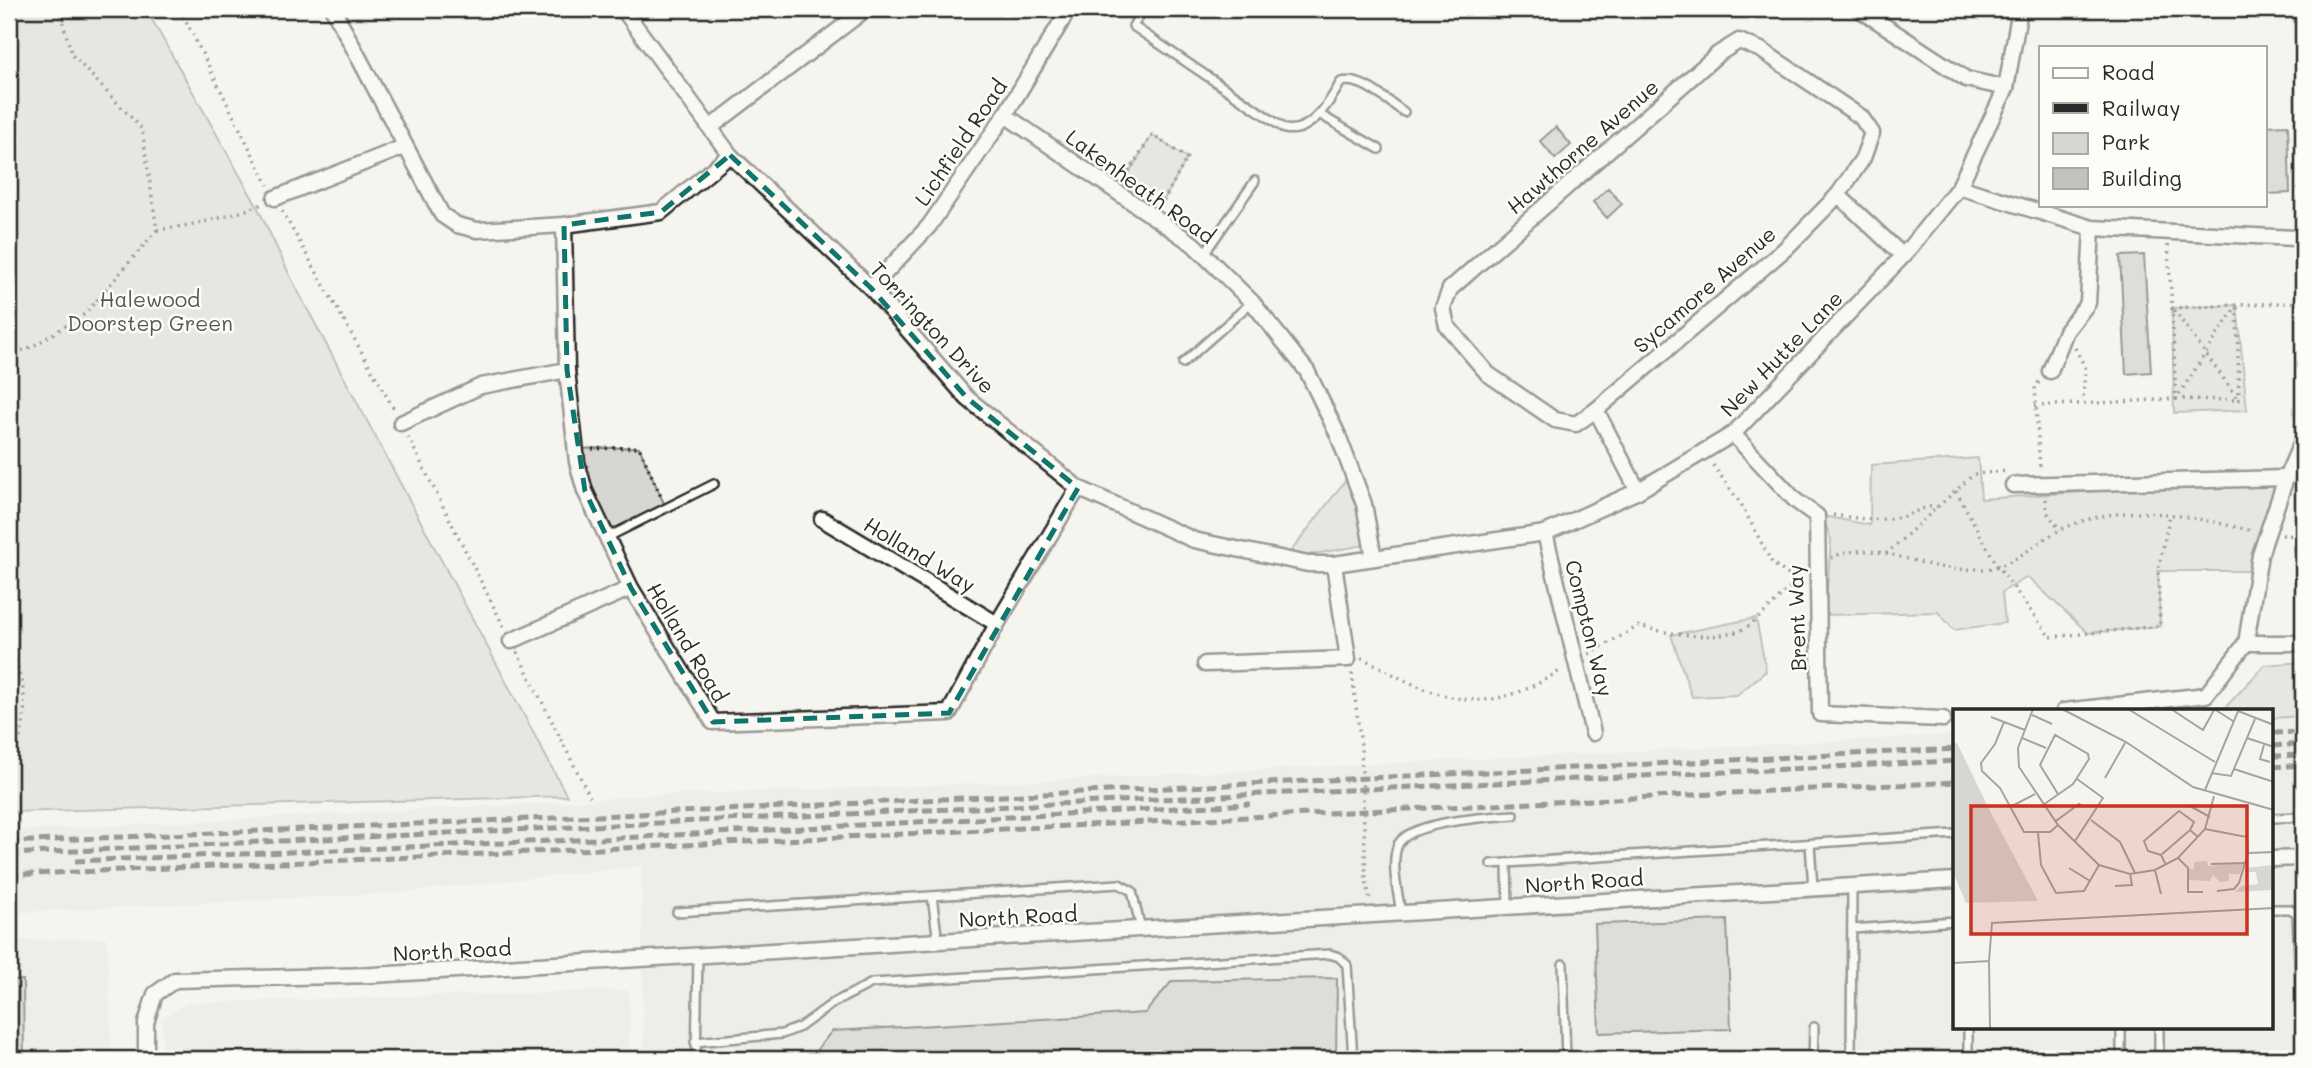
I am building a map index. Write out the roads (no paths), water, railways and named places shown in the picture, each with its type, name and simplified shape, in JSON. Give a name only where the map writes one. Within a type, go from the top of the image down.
[{"type":"street","points":[[333,9],[442,215],[457,225],[477,230],[564,225],[661,212],[730,155]]},
{"type":"street","name":"Torrington Drive","points":[[623,9],[730,155],[871,288],[967,398],[1078,488],[1194,540],[1308,564],[1334,564]]},
{"type":"street","points":[[711,127],[866,9]]},
{"type":"street","name":"Lichfield Road","points":[[871,288],[929,226],[1005,115],[1069,9]]},
{"type":"street","points":[[1859,9],[1966,79],[2006,88]]},
{"type":"street","name":"New Hutte Lane","points":[[1334,564],[1545,533],[1638,491],[1733,435],[1903,256],[1959,187],[2006,88],[2020,9]]},
{"type":"street","name":"Hawthorne Avenue","points":[[1596,410],[1576,424],[1555,420],[1488,374],[1447,326],[1443,308],[1450,289],[1718,54],[1740,41],[1760,50],[1861,117],[1872,132],[1863,158],[1838,195]]},
{"type":"street","name":"Lakenheath Road","points":[[1005,115],[1203,255],[1252,302],[1307,371],[1338,435],[1364,504],[1374,558]]},
{"type":"street","points":[[275,198],[404,147]]},
{"type":"street","points":[[1959,187],[2092,228],[2295,238],[2303,244]]},
{"type":"street","points":[[1838,195],[1903,256]]},
{"type":"street","name":"Sycamore Avenue","points":[[1596,410],[1785,249],[1838,195]]},
{"type":"street","name":"Holland Road","points":[[564,225],[567,370],[576,449],[585,491],[631,588],[713,722],[949,713],[997,624],[1078,488]]},
{"type":"street","points":[[2050,371],[2066,331],[2088,303],[2092,228]]},
{"type":"street","points":[[401,422],[481,386],[567,370]]},
{"type":"street","points":[[1596,410],[1638,491]]},
{"type":"street","name":"Brent Way","points":[[1733,435],[1796,501],[1817,516],[1815,566],[1820,714],[1943,719]]},
{"type":"street","points":[[2082,709],[2206,695],[2246,643],[2260,555],[2286,478],[2303,439]]},
{"type":"street","points":[[2013,485],[2286,478]]},
{"type":"street","name":"Holland Way","points":[[822,519],[997,624]]},
{"type":"street","name":"Compton Way","points":[[1545,533],[1593,733]]},
{"type":"street","points":[[1205,664],[1348,659],[1334,564]]},
{"type":"street","points":[[511,641],[631,588]]},
{"type":"street","points":[[2246,643],[2303,643]]},
{"type":"street","points":[[2274,859],[2303,858]]},
{"type":"street","name":"North Road","points":[[146,1059],[146,1023],[155,994],[175,980],[373,975],[1953,880]]},
{"type":"lane","points":[[1143,9],[1133,26],[1272,123],[1296,131],[1319,114],[1341,82],[1352,80],[1404,112]]},
{"type":"lane","points":[[1319,114],[1379,149]]},
{"type":"lane","points":[[1203,255],[1255,181]]},
{"type":"lane","points":[[1183,363],[1252,302]]},
{"type":"lane","points":[[607,537],[714,484]]},
{"type":"lane","points":[[1401,913],[1396,870],[1397,847],[1403,836],[1412,831],[1467,819],[1514,815]]},
{"type":"lane","points":[[2274,818],[2303,817]]},
{"type":"lane","points":[[1491,864],[1953,834]]},
{"type":"lane","points":[[1810,844],[1813,888]]},
{"type":"lane","points":[[1507,863],[1508,907]]},
{"type":"lane","points":[[677,912],[1119,884],[1132,891],[1141,929]]},
{"type":"lane","points":[[1852,886],[1852,1059]]},
{"type":"lane","points":[[932,896],[938,942]]},
{"type":"lane","points":[[2271,1059],[2303,1056],[2297,913],[2290,909],[2274,909]]},
{"type":"lane","points":[[1853,929],[1953,921]]},
{"type":"lane","points":[[695,1042],[782,1034],[800,1027],[833,1003],[872,983],[1330,954],[1339,957],[1348,965],[1353,1059]]},
{"type":"lane","points":[[696,1059],[698,956]]},
{"type":"lane","points":[[1563,964],[1566,1059]]},
{"type":"lane","points":[[1813,1059],[1814,1027]]},
{"type":"lane","points":[[1968,1030],[1968,1059]]},
{"type":"lane","points":[[2121,1030],[2121,1059]]},
{"type":"lane","points":[[2159,1030],[2159,1059]]},
{"type":"railway","points":[[2274,733],[2303,732]]},
{"type":"railway","points":[[2274,746],[2303,744]]},
{"type":"railway","points":[[9,842],[620,815],[1953,749]]},
{"type":"railway","points":[[2274,756],[2303,755]]},
{"type":"railway","points":[[9,854],[1953,761]]},
{"type":"railway","points":[[2274,767],[2303,765]]},
{"type":"railway","points":[[9,875],[621,848],[1953,782]]},
{"type":"railway","points":[[75,861],[621,838],[1250,804]]},
{"type":"park label","name":"Halewood Doorstep Green","points":[[150,310]]}]
